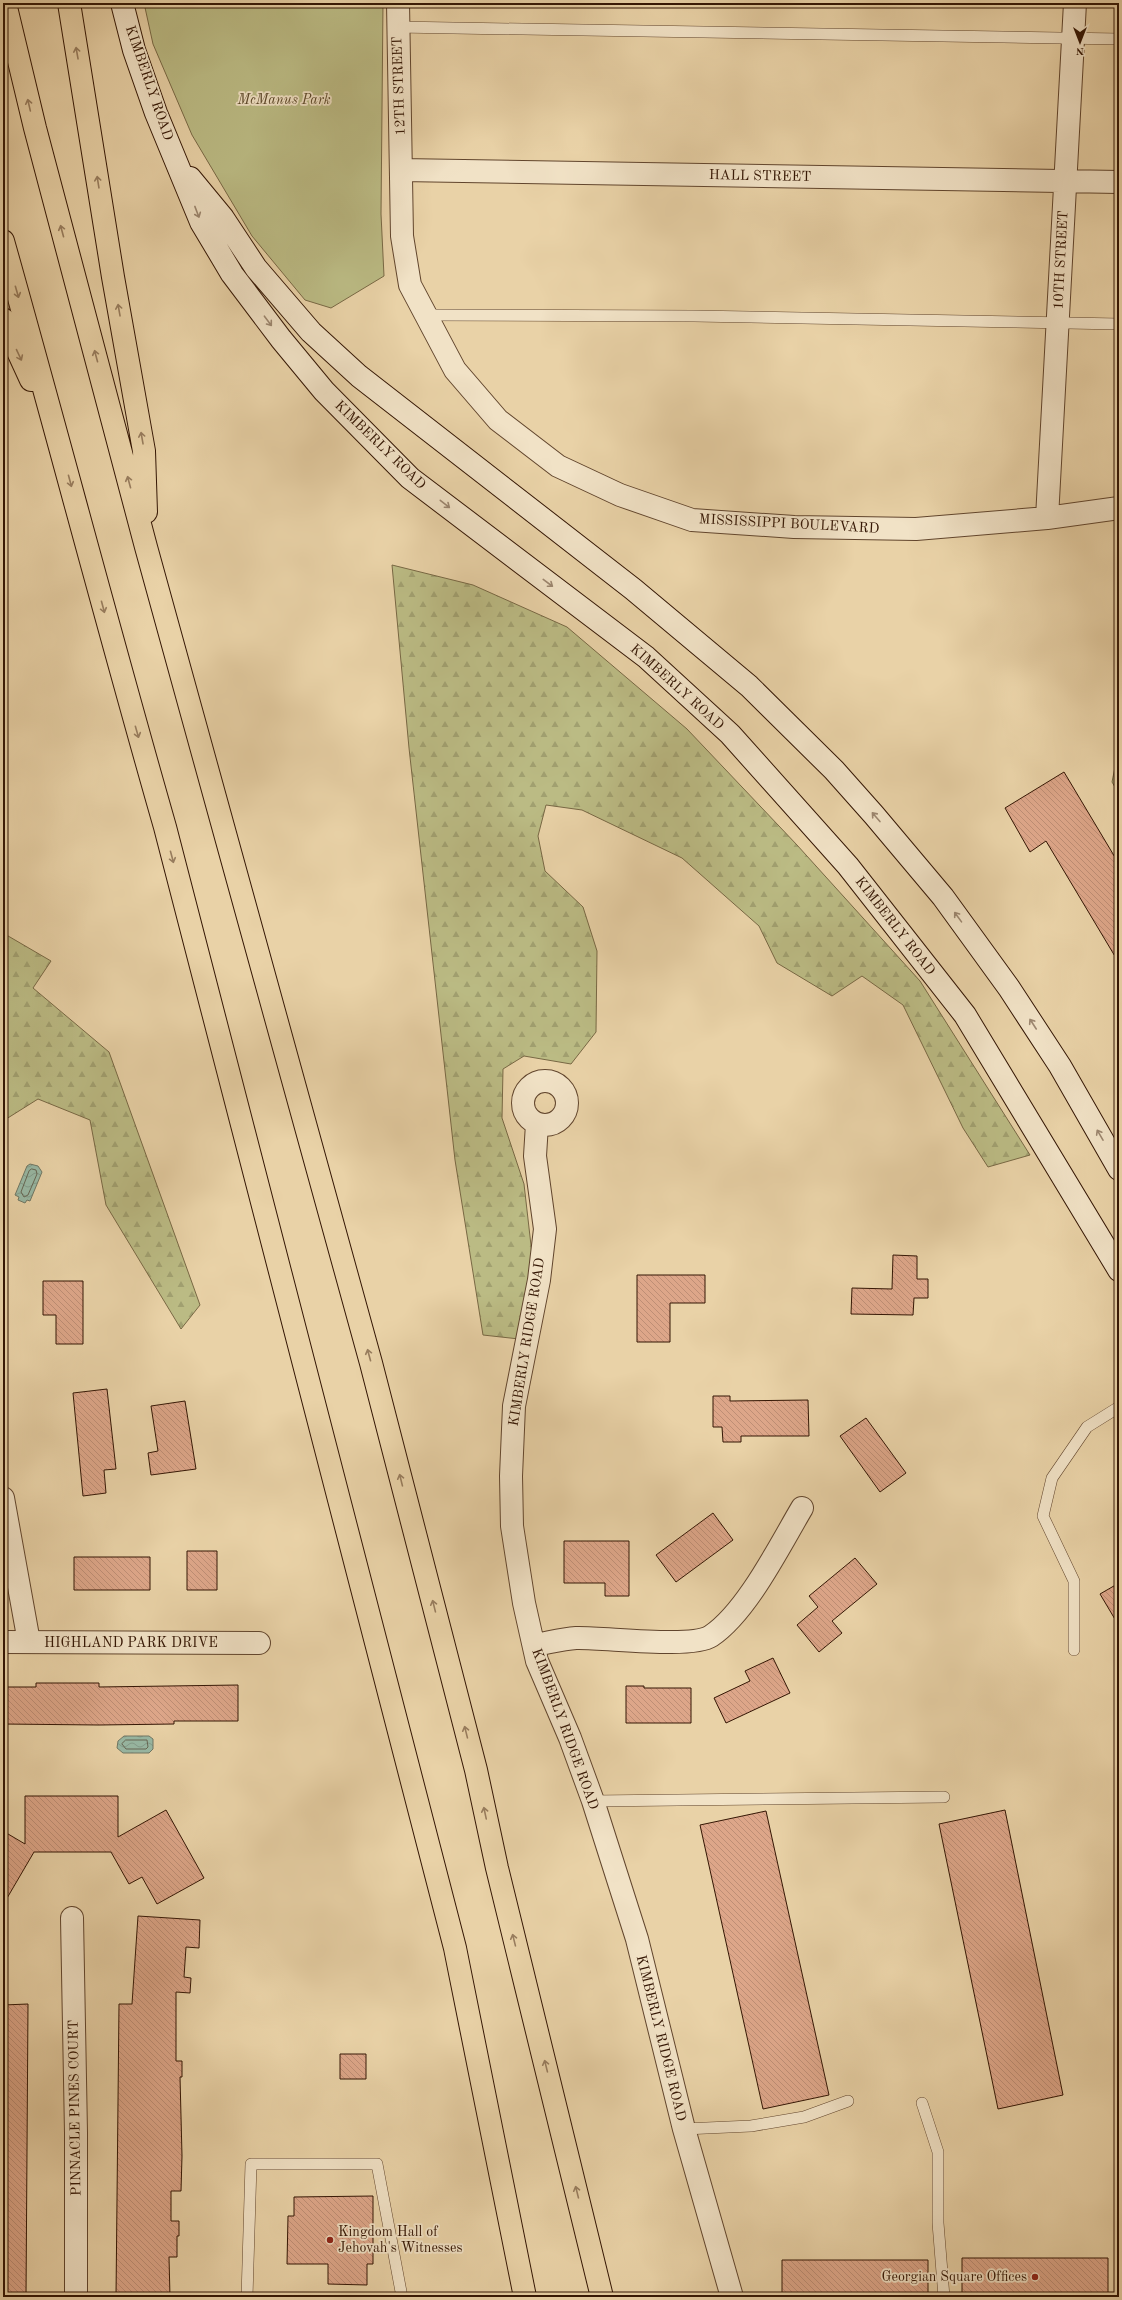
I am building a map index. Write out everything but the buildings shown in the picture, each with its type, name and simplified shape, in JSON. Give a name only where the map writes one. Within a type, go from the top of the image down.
[{"type":"highway","points":[[5,3],[35,128],[146,547],[373,1371],[476,1770],[497,1868],[602,2297]]},
{"type":"highway","points":[[69,3],[113,277],[144,451],[146,547]]},
{"type":"highway","points":[[3,241],[60,443],[113,648],[165,827],[455,1948],[525,2297]]},
{"type":"highway","points":[[3,319],[60,443]]},
{"type":"highway","points":[[586,2230],[599,2297]]},
{"type":"street","name":"KIMBERLY ROAD","points":[[122,3],[134,50],[156,113],[178,163],[201,222],[232,274],[324,392],[410,478],[646,657],[730,734],[848,866],[965,1015],[1119,1270]]},
{"type":"street","name":"12TH STREET","points":[[398,3],[397,27],[401,170]]},
{"type":"street","name":"10TH STREET","points":[[1047,518],[1075,3]]},
{"type":"street","name":"KIMBERLY ROAD","points":[[178,163],[223,218],[256,268],[311,332],[359,376],[633,589],[749,686],[834,770],[943,897],[1009,988],[1060,1066],[1119,1169]]},
{"type":"street","name":"HALL STREET","points":[[401,170],[1119,182]]},
{"type":"street","name":"MISSISSIPPI BOULEVARD","points":[[401,170],[405,250],[410,285],[425,315],[455,370],[504,424],[558,466],[620,495],[692,520],[794,527],[916,529],[1047,518],[1119,508]]},
{"type":"street","name":"KIMBERLY RIDGE ROAD","points":[[537,1124],[535,1156],[545,1229],[539,1280],[514,1406],[510,1476],[512,1526],[524,1604],[537,1661],[570,1738],[593,1801],[637,1939],[684,2129],[732,2297]]},
{"type":"street","points":[[3,1498],[29,1642]]},
{"type":"street","points":[[534,1645],[575,1638],[691,1642],[711,1636],[731,1617],[755,1589],[802,1508]]},
{"type":"street","name":"HIGHLAND PARK DRIVE","points":[[3,1642],[259,1643]]},
{"type":"street","name":"PINNACLE PINES COURT","points":[[72,1918],[76,2133],[76,2297]]},
{"type":"lane","points":[[397,27],[1119,40]]},
{"type":"lane","points":[[425,315],[686,316],[1119,324]]},
{"type":"lane","points":[[1074,1650],[1074,1581],[1044,1516],[1052,1478],[1087,1426],[1119,1407]]},
{"type":"lane","points":[[593,1801],[944,1797]]},
{"type":"lane","points":[[684,2129],[751,2126],[804,2117],[848,2101]]},
{"type":"lane","points":[[922,2103],[938,2152],[938,2224],[944,2297]]},
{"type":"lane","points":[[247,2297],[251,2164],[377,2164],[402,2297]]},
{"type":"green space","name":"McManus Park","points":[[144,3],[383,3],[381,214],[384,276],[331,308],[305,300],[252,236],[192,135],[153,44]]},
{"type":"green space","points":[[392,565],[473,585],[567,627],[687,729],[797,845],[920,981],[1030,1155],[988,1167],[963,1128],[903,1005],[862,976],[832,996],[777,963],[759,926],[682,858],[582,810],[546,805],[538,836],[545,871],[583,907],[597,951],[596,1032],[571,1064],[524,1056],[503,1069],[502,1118],[524,1184],[532,1254],[519,1339],[483,1335],[455,1160],[409,748]]},
{"type":"green space","points":[[1119,748],[1119,794],[1112,782]]},
{"type":"green space","points":[[3,933],[51,961],[33,988],[109,1052],[200,1305],[181,1329],[106,1205],[90,1120],[38,1099],[3,1121]]},
{"type":"water","points":[[30,1164],[38,1166],[42,1172],[30,1201],[27,1200],[25,1203],[18,1200],[19,1197],[15,1195],[27,1166]]},
{"type":"water","points":[[124,1736],[149,1736],[153,1739],[153,1749],[149,1753],[123,1753],[117,1748],[118,1741]]},
{"type":"place","name":"Kingdom Hall of Jehovah's Witnesses","points":[[330,2240]]},
{"type":"place","name":"Georgian Square Offices","points":[[1035,2277]]}]
